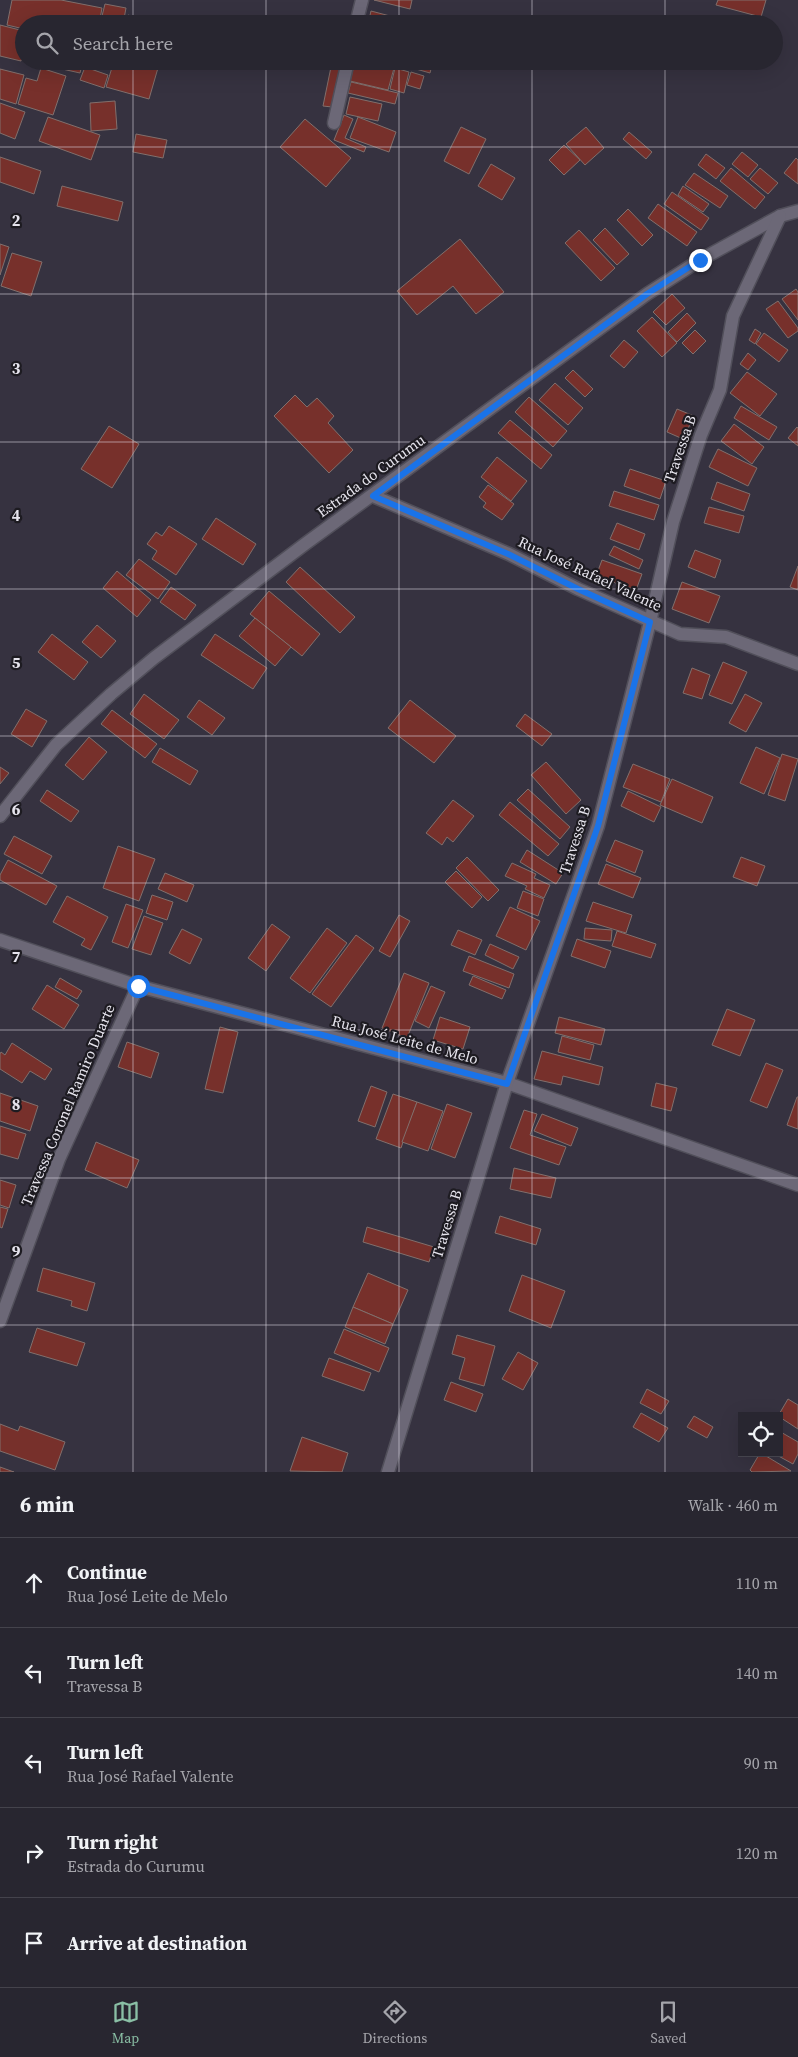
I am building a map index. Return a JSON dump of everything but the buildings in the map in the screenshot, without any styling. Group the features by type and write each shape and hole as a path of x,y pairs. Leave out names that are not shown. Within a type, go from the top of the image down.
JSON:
{"street":[{"path":"358,15 362,0"},
{"path":"334,123 346,70"},
{"name":"Estrada do Curumu","path":"0,816 56,745 111,694 194,628 305,544 647,294 700,260 780,216 798,211"},
{"name":"Travessa B","path":"388,1472 507,1084 598,826 650,622 673,522 700,435 720,390 733,316 780,216"},
{"name":"Rua José Rafael Valente","path":"373,496 508,554 578,589 680,634 726,637 798,664"},
{"name":"Rua José Leite de Melo","path":"0,940 138,986 507,1084 798,1185"},
{"name":"Travessa Coronel Ramiro Duarte","path":"0,1321 59,1159 138,986"}],"route":[{"path":"138,986 507,1084 598,826 650,622 508,554 373,496 647,294 700,260"}]}
